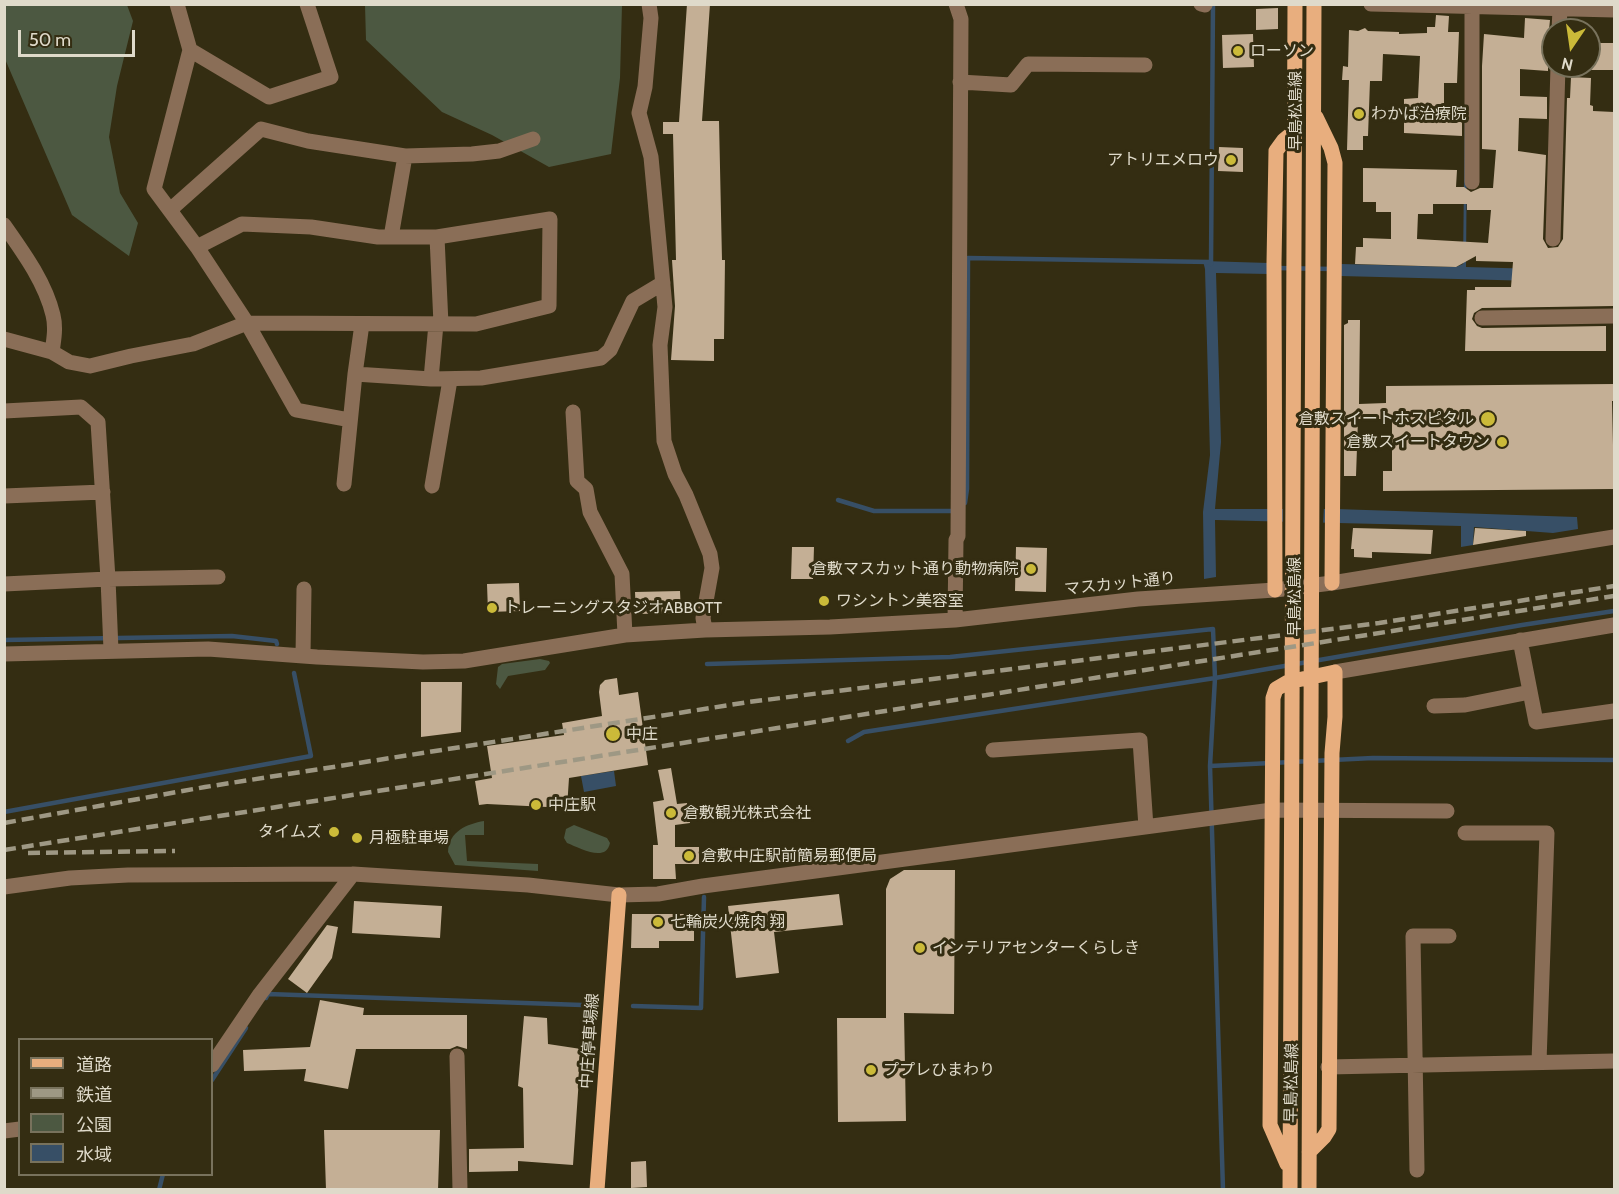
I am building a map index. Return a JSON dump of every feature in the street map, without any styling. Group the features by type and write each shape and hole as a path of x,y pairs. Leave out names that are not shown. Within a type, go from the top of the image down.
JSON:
{"main road":[{"name":"早島松島線","path":"1290,1190 1295,4"},
{"name":"早島松島線","path":"1310,1190 1314,4"},
{"path":"1314,115 1331,148 1335,163 1332,583"},
{"path":"1275,590 1276,151 1295,131"},
{"path":"1290,1171 1270,1125 1273,698 1276,689 1288,682 1335,672 1331,811 1329,1129 1309,1152"},
{"name":"中庄停車場線","path":"597,1190 619,895"}],"street":[{"path":"177,4 190,50 154,189 197,247 247,323 296,410 350,420"},
{"path":"190,50 269,97 332,77 307,4"},
{"path":"649,4 651,18 645,87 639,113 651,157 665,308 660,345 664,441 675,474 710,554 712,568 703,618 705,630"},
{"path":"955,620 956,540 958,536 961,19 956,4"},
{"path":"1371,4 1614,9"},
{"path":"1472,5 1472,182"},
{"path":"1560,9 1560,18"},
{"path":"960,82 1011,85 1028,64 1145,65"},
{"path":"1553,239 1558,78"},
{"path":"170,210 261,129 338,147 405,156 499,151 533,139"},
{"path":"391,237 405,156"},
{"path":"4,339 52,352 69,362 90,366 193,344 247,323 476,324 549,306 550,219 437,237 378,237 310,227 242,224 197,247"},
{"path":"4,225 27,258 44,290 53,315 55,333 52,352"},
{"path":"431,380 438,324 437,237"},
{"path":"355,374 431,380 481,378 602,358 610,350 633,301 663,283"},
{"path":"1482,318 1614,316"},
{"path":"344,484 362,324"},
{"path":"432,486 450,380"},
{"path":"4,411 81,407 98,422 111,642"},
{"path":"573,412 577,481 586,489 590,512 622,574 625,635"},
{"path":"4,496 103,492"},
{"name":"マスカット通り","path":"4,654 111,642 303,656 423,662 464,661 625,635 955,620 1138,599 1275,590 1332,583 1614,537"},
{"path":"4,584 218,577"},
{"path":"303,656 304,589"},
{"path":"1335,672 1614,625"},
{"path":"1520,640 1536,723 1614,711"},
{"path":"1434,706 1465,705 1530,692"},
{"path":"993,750 1140,740 1146,827"},
{"path":"4,886 70,878 128,875 353,874 528,885 619,895 658,894 703,886 1272,810 1447,811"},
{"path":"1465,833 1547,833 1539,1062"},
{"path":"213,1064 260,994 353,874"},
{"path":"1417,1170 1413,936 1449,936"},
{"path":"457,1056 459,1190"},
{"path":"1328,1067 1614,1061"}],"green space":[{"path":"4,5 127,5 133,21 117,86 109,137 120,193 138,223 129,256 72,215 5,59"},
{"path":"365,5 622,5 620,78 611,154 549,167 492,135 442,112 366,40"},
{"path":"540,659 550,663 545,670 508,676 500,689 496,684 498,667 502,664"},
{"path":"484,821 484,835 465,835 467,861 538,864 538,871 455,865 448,852 455,834 471,824"},
{"path":"574,825 607,838 610,843 608,849 598,853 567,843 564,838 566,829"}],"water":[{"path":"1466,14 1468,15 1466,267 1614,271 1614,283 1340,276 1341,264 1456,267 1463,264"},
{"path":"1203,261 1269,263 1269,274 1216,273 1221,442 1215,509 1336,509 1577,517 1578,529 1553,533 1474,527 1473,545 1461,547 1461,526 1215,520 1216,577 1204,579 1203,512 1210,455"},
{"path":"614,771 616,786 584,792 581,776"}],"pier":[{"path":"1283,506 1324,506 1323,525 1283,525"}],"building":[{"path":"687,4 710,4 702,121 719,121 722,260 725,260 724,339 714,339 714,361 671,360 675,306 672,260 676,260 673,134 663,134 663,122 679,122"},
{"path":"1278,8 1278,29 1256,30 1256,9"},
{"path":"1436,15 1449,16 1448,32 1459,32 1457,83 1444,83 1444,110 1456,110 1456,122 1462,122 1462,136 1404,133 1404,99 1418,98 1420,56 1383,54 1382,81 1370,81 1368,136 1363,136 1363,150 1347,150 1349,80 1342,80 1343,66 1348,67 1349,30 1358,31 1365,28 1368,31 1399,32 1399,34 1427,33 1427,27 1435,27"},
{"path":"1525,18 1541,19 1541,70 1520,69 1520,96 1547,97 1547,119 1519,118 1518,151 1546,155 1543,239 1548,248 1558,247 1563,239 1567,98 1570,98 1571,78 1591,78 1590,105 1593,106 1593,111 1614,112 1614,306 1482,308 1474,313 1472,319 1477,326 1482,328 1606,326 1606,351 1465,351 1467,290 1475,290 1475,287 1511,287 1513,262 1476,261 1476,256 1456,267 1355,264 1356,247 1363,247 1363,238 1391,239 1391,212 1376,212 1376,202 1363,202 1363,168 1457,170 1456,187 1464,187 1471,192 1480,188 1493,188 1496,150 1482,149 1484,34 1524,38","holes":["1433,204 1467,204 1467,210 1491,210 1488,243 1417,239 1418,214 1433,214"]},
{"name":"ローソン","path":"1253,34 1254,67 1223,68 1222,35"},
{"path":"1601,43 1614,43 1614,70 1601,70"},
{"name":"アトリエメロウ","path":"1219,147 1243,148 1243,172 1218,171"},
{"name":"倉敷スイートタウン","path":"1348,320 1360,320 1359,404 1386,403 1386,386 1614,384 1614,401 1612,401 1614,489 1383,491 1383,471 1392,471 1392,419 1358,419 1356,476 1344,476 1344,325 1348,323"},
{"path":"1353,528 1433,530 1431,554 1372,552 1372,558 1354,557 1354,549 1351,549"},
{"path":"1475,528 1526,531 1526,536 1473,545"},
{"path":"792,547 814,547 813,579 791,579"},
{"name":"倉敷マスカット通り動物病院","path":"1016,547 1047,548 1046,592 1015,591"},
{"path":"519,583 520,611 488,612 487,584"},
{"path":"680,591 681,613 636,614 635,592"},
{"path":"617,678 619,695 638,692 648,765 569,778 567,808 479,805 475,781 492,778 487,746 564,735 562,723 602,716 600,685 605,680"},
{"path":"421,682 462,682 461,732 421,737"},
{"path":"671,768 677,804 687,803 690,823 675,825 675,847 699,847 699,864 675,864 676,879 653,879 653,845 658,845 653,802 664,800 658,770"},
{"path":"904,870 955,870 954,1014 904,1013 906,1121 838,1122 837,1018 886,1018 886,889 890,879"},
{"path":"839,894 843,925 774,932 779,973 736,978 728,906"},
{"path":"354,901 442,906 440,938 352,933"},
{"path":"632,914 694,914 694,941 659,941 659,948 631,948"},
{"path":"327,925 338,927 332,958 307,993 288,979"},
{"path":"320,1000 364,1008 363,1015 467,1015 467,1049 457,1046 450,1049 356,1049 348,1089 304,1081 306,1069 244,1071 243,1050 310,1047"},
{"path":"524,1016 547,1018 548,1044 581,1049 573,1165 518,1161 518,1171 469,1172 469,1149 524,1148 523,1088 518,1086"},
{"path":"324,1130 440,1130 438,1190 326,1190"},
{"path":"646,1161 647,1187 631,1188 631,1162"}],"waterway":[{"path":"1211,264 1213,4"},
{"path":"965,503 967,489 968,258 1210,262"},
{"path":"1275,268 1333,269"},
{"path":"838,500 874,511 954,511"},
{"path":"1223,1190 1210,766 1215,678 1614,611"},
{"path":"707,664 950,657 1213,629 1215,678 864,732 848,741"},
{"path":"4,640 232,636 276,641 277,644"},
{"path":"4,812 311,756 294,673"},
{"path":"1210,766 1373,758 1614,760"},
{"path":"633,1006 701,1008 704,897"},
{"path":"266,998 268,994 582,1005"},
{"path":"213,1078 246,1028"},
{"path":"159,1190 162,1176"}],"railway":[{"path":"4,823 205,787 749,702 1379,623 1614,586"},
{"path":"4,850 1614,596"},
{"path":"28,853 175,851"}],"place":[{"name":"ローソン","path":"1238,51"},
{"name":"わかば治療院","path":"1359,114"},
{"name":"アトリエメロウ","path":"1231,160"},
{"name":"倉敷スイートホスピタル","path":"1488,419"},
{"name":"倉敷スイートタウン","path":"1502,442"},
{"name":"倉敷マスカット通り動物病院","path":"1031,569"},
{"name":"ワシントン美容室","path":"824,601"},
{"name":"トレーニングスタジオABBOTT","path":"492,608"},
{"name":"中庄","path":"613,734"},
{"name":"中庄駅","path":"536,805"},
{"name":"倉敷観光株式会社","path":"671,813"},
{"name":"タイムズ","path":"334,832"},
{"name":"月極駐車場","path":"357,838"},
{"name":"倉敷中庄駅前簡易郵便局","path":"689,856"},
{"name":"七輪炭火焼肉 翔","path":"658,922"},
{"name":"インテリアセンターくらしき","path":"920,948"},
{"name":"ププレひまわり","path":"871,1070"}]}
